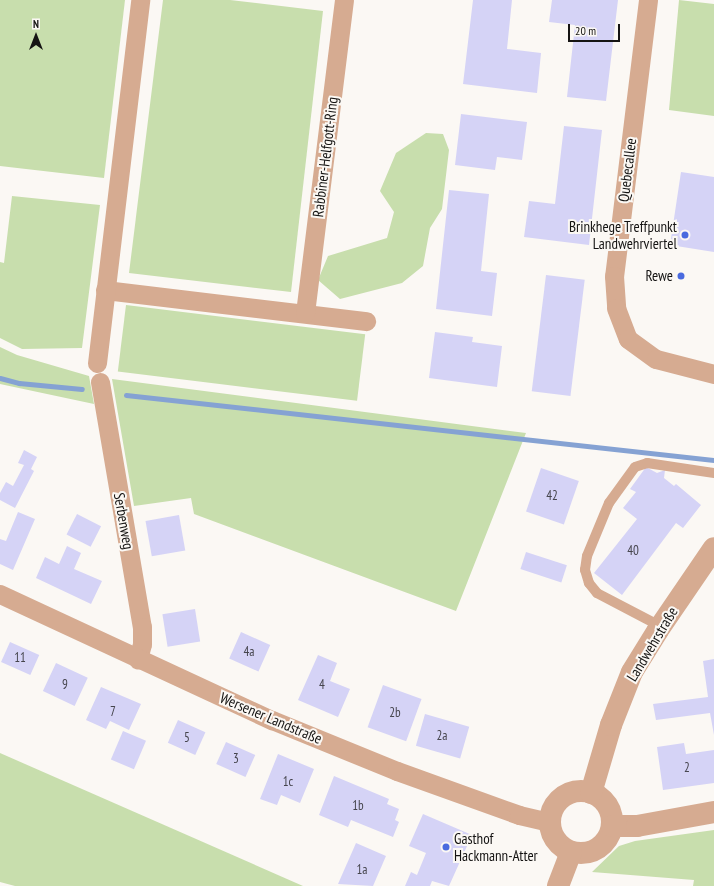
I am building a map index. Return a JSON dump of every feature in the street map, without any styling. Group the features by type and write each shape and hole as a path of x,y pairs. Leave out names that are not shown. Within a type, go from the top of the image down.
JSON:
{"street":[{"path":"97,363 140,0"},
{"name":"Rabbiner-Helfgott-Ring","path":"305,313 344,0"},
{"name":"Quebecallee","path":"648,0 614,276 616,308 628,339 656,359 714,374"},
{"path":"105,290 366,321"},
{"name":"Serbenweg","path":"100,382 142,627 142,644 138,659"},
{"name":"Landwehrstraße","path":"591,793 611,725 632,672 660,626 714,548"},
{"name":"Wersener Landstraße","path":"0,594 272,720 397,771 519,815 550,822"},
{"path":"581,792 591,793 605,803 610,814 612,826 604,842 598,848 589,852 571,852 558,843 554,837 550,822 552,812 563,797 581,792"},
{"path":"612,826 637,826 714,812"},
{"path":"558,886 571,852"}],"lane":[{"path":"660,626 597,593 589,583 585,570 587,556 609,503 635,467 647,462 714,473"}],"green space":[{"path":"0,0 125,0 104,178 0,166"},
{"path":"163,0 230,0 323,11 291,292 129,273"},
{"path":"679,0 714,4 714,116 669,110"},
{"path":"426,133 443,134 449,150 442,209 430,228 423,266 402,283 340,299 318,280 328,256 387,238 394,212 380,191 396,153"},
{"path":"12,196 100,205 82,348 22,349 0,338 0,262 4,263"},
{"path":"126,305 365,334 357,401 118,372"},
{"path":"0,347 17,355 89,376 94,404 0,384"},
{"path":"112,379 526,433 456,611 194,514 191,498 134,506"},
{"path":"0,753 303,886 15,886 0,882"},
{"path":"714,830 714,886 693,886 694,880 592,872 619,846 635,841"}],"building":[{"path":"473,0 512,0 507,49 541,53 537,93 463,84"},
{"path":"552,0 618,0 606,101 567,97 575,25 549,22"},
{"path":"461,114 527,122 522,160 497,157 495,170 455,165"},
{"path":"564,126 602,130 589,245 524,237 529,201 555,204"},
{"path":"681,172 714,177 714,252 670,245"},
{"path":"449,190 489,194 481,271 497,273 492,316 436,309"},
{"path":"546,275 585,280 570,396 532,391"},
{"path":"435,332 473,337 472,342 502,346 497,387 429,378"},
{"path":"24,450 37,457 31,469 34,471 15,508 0,500 0,493 6,482 13,486 24,465 18,463"},
{"path":"646,467 657,473 665,470 664,478 674,486 676,484 701,505 683,528 676,523 622,595 594,573 637,519 623,508 636,492 630,489"},
{"path":"541,468 579,481 564,525 526,511"},
{"path":"18,512 35,519 13,570 0,564 0,539 6,541"},
{"path":"77,514 101,526 91,547 67,534"},
{"path":"179,515 185,550 152,556 146,521"},
{"path":"67,546 81,553 74,569 102,581 91,604 36,578 45,557 59,564"},
{"path":"526,552 567,565 561,582 520,569"},
{"path":"195,609 200,642 168,647 162,614"},
{"path":"241,632 270,645 258,672 229,658"},
{"path":"10,642 39,655 30,675 1,662"},
{"path":"318,655 337,663 330,681 350,689 338,717 298,700"},
{"path":"714,659 714,735 710,713 656,720 653,704 708,697 703,661"},
{"path":"56,663 88,678 75,706 43,691"},
{"path":"383,685 422,699 406,741 368,727"},
{"path":"101,687 141,704 129,730 110,721 106,729 86,720"},
{"path":"425,714 469,727 460,758 416,746"},
{"path":"178,720 205,732 195,755 168,743"},
{"path":"123,731 146,741 134,769 111,760"},
{"path":"226,742 255,755 245,777 216,764"},
{"path":"684,743 686,754 714,750 714,783 663,790 657,747"},
{"path":"278,754 314,769 300,803 281,795 277,805 260,799"},
{"path":"334,776 389,799 387,804 399,809 395,820 399,822 393,837 351,820 348,827 319,815"},
{"path":"423,814 472,835 449,886 432,881 430,886 405,886 411,872 417,875 426,853 409,846"},
{"path":"356,843 386,856 373,886 338,884"}],"waterway":[{"path":"0,378 19,383 82,389"},
{"path":"126,395 714,460"}],"place":[{"name":"Brinkhege Treffpunkt Landwehrviertel","path":"685,235"},
{"name":"Rewe","path":"681,276"},
{"name":"Gasthof Hackmann-Atter","path":"446,847"}]}
